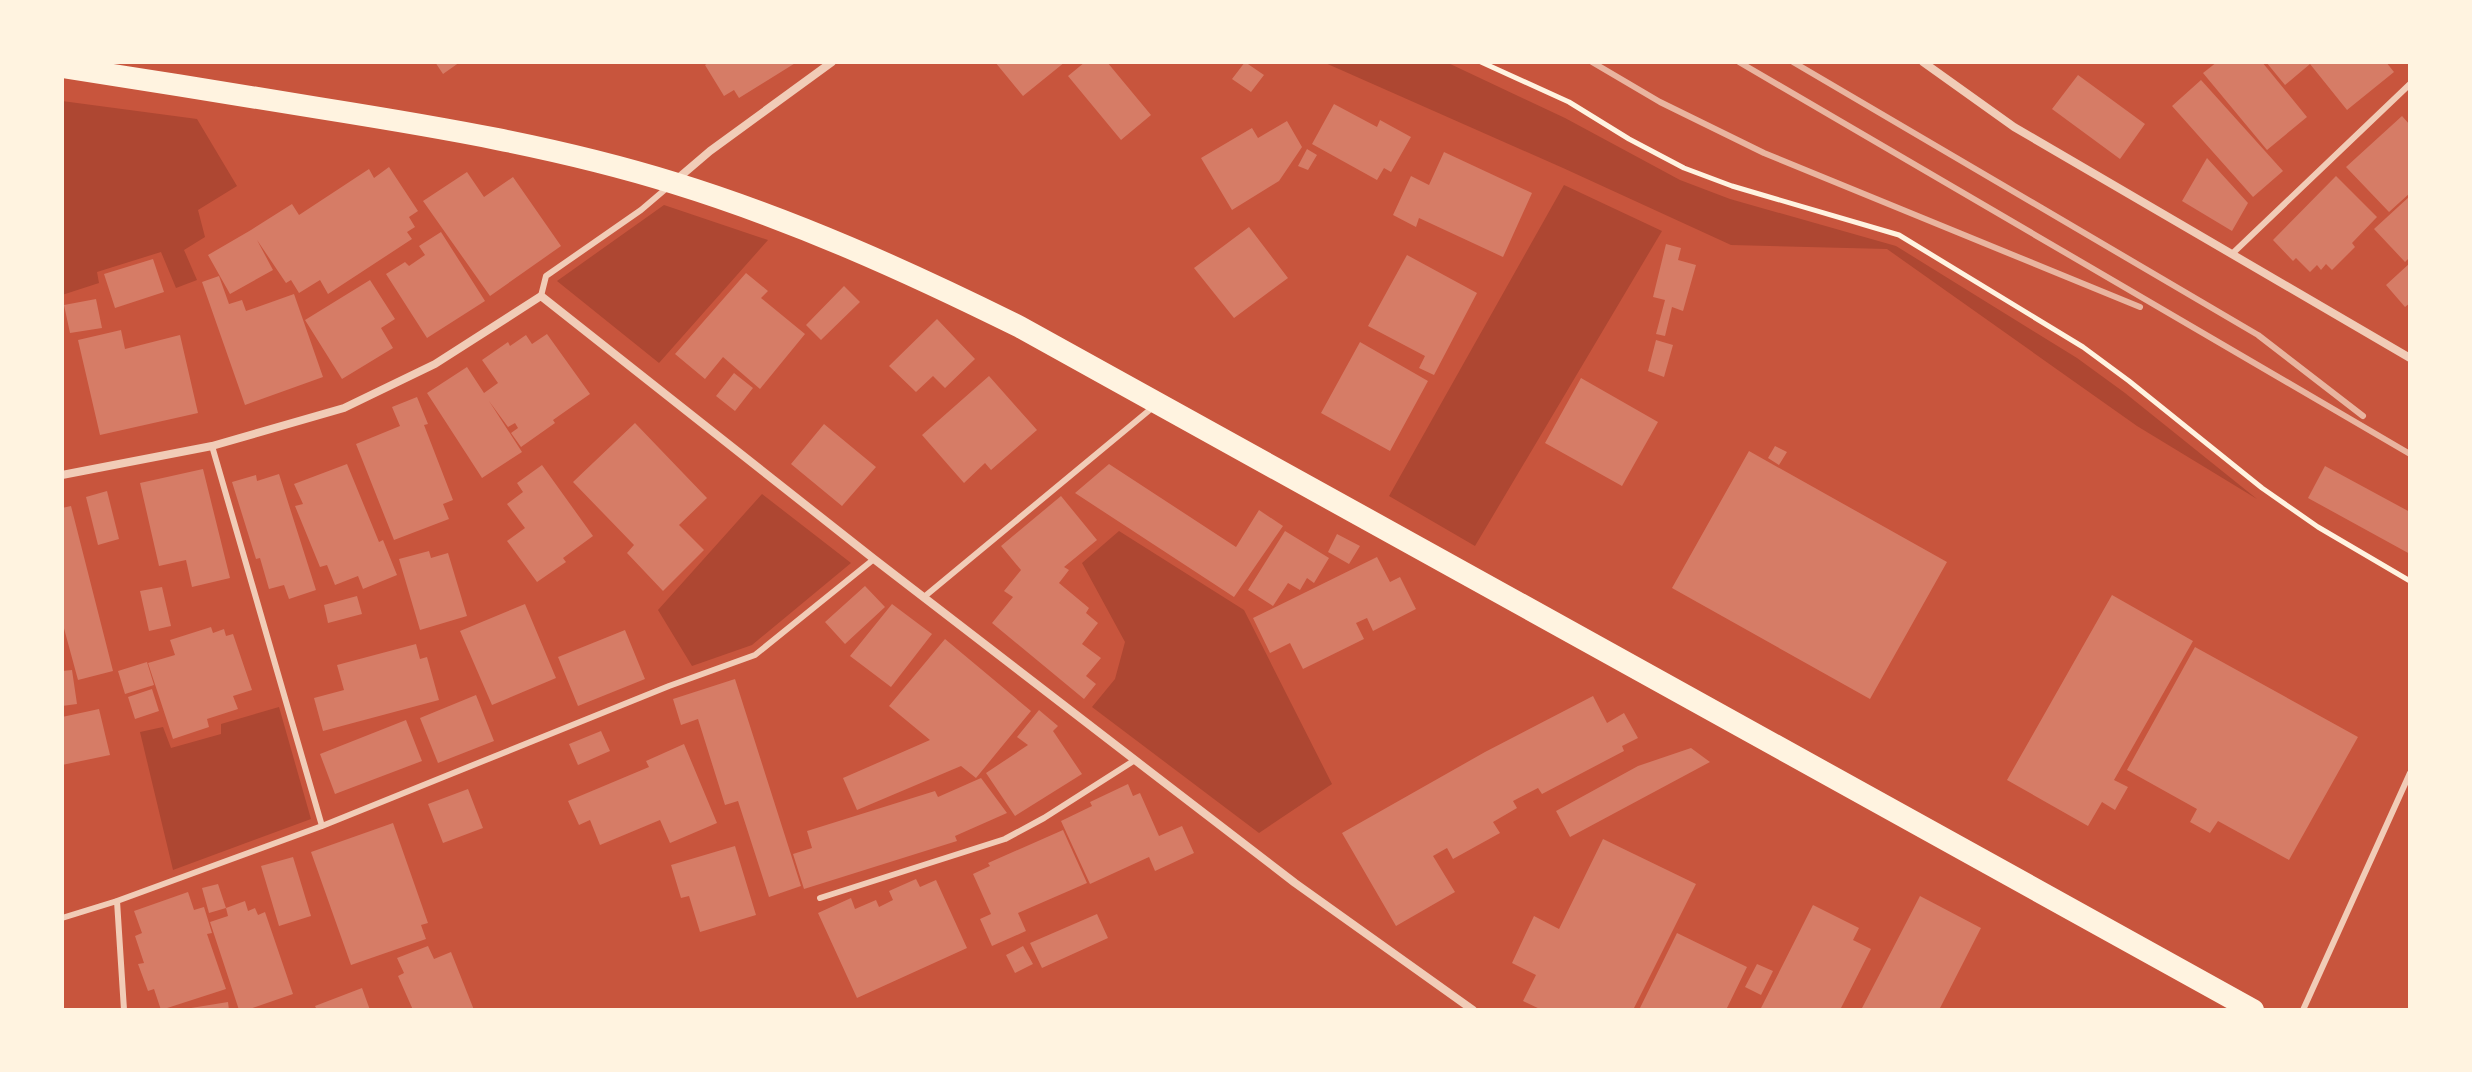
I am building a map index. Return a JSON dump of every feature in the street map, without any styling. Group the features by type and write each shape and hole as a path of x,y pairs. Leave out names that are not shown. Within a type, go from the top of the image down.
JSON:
{"highway":[{"path":"62,67 435,126 547,150 673,182 810,230 914,274 1020,327 2253,1010"}],"street":[{"path":"673,182 710,151 832,62"},
{"path":"1923,62 2014,127 2410,358"},
{"path":"62,475 212,446 344,408 435,364 541,296 874,559 1295,883 1473,1010"}],"lane":[{"path":"2232,254 2410,84"},
{"path":"541,296 546,276 641,210 673,182"},
{"path":"924,597 1158,403"},
{"path":"212,446 322,826"},
{"path":"62,918 322,826 669,686 755,655 874,559"},
{"path":"820,898 1005,839 1135,760"},
{"path":"2303,1010 2410,773"},
{"path":"117,901 124,1010"}],"path":[{"path":"1481,62 1569,102 1684,168 1732,186 1899,235 2083,347 2262,488 2329,534 2410,581"}],"shaded area":[{"path":"1323,62 1446,62 1565,118 1680,180 1730,199 1896,246 2077,358 2257,499 2137,426 1887,249 1731,245"},
{"path":"62,101 197,119 237,186 198,210 205,237 184,250 197,280 176,288 161,252 97,272 99,283 62,295"},
{"path":"1564,185 1662,231 1475,546 1389,496"},
{"path":"664,205 768,240 659,363 557,281"},
{"path":"762,494 851,563 752,645 692,666 658,610"},
{"path":"1119,531 1244,610 1332,784 1259,833 1092,707 1115,679 1125,642 1082,563"},
{"path":"279,707 311,819 173,870 140,732 163,727 171,748 221,734 221,724"}],"building":[{"path":"435,62 460,62 443,74"},
{"path":"709,62 797,62 739,98 734,90 724,96 705,65"},
{"path":"995,62 1065,62 1023,96"},
{"path":"1085,62 1107,62 1151,115 1121,140 1068,76"},
{"path":"1245,62 1264,75 1251,92 1232,79"},
{"path":"2217,62 2262,62 2307,117 2267,150 2203,73"},
{"path":"2266,62 2386,62 2394,72 2347,110 2310,64 2285,85"},
{"path":"2078,75 2145,124 2120,159 2052,109"},
{"path":"2201,80 2283,171 2253,197 2172,106"},
{"path":"1334,104 1377,127 1380,120 1411,137 1391,172 1384,168 1377,180 1312,144"},
{"path":"2402,116 2410,125 2410,193 2389,212 2346,167"},
{"path":"1287,121 1302,147 1279,181 1232,210 1201,158 1252,128 1258,138"},
{"path":"1307,149 1317,155 1308,170 1298,166"},
{"path":"1444,152 1532,193 1503,257 1419,218 1416,227 1393,215 1411,176 1429,185"},
{"path":"2207,158 2248,203 2232,231 2182,201"},
{"path":"389,167 418,211 409,217 415,227 407,232 412,239 328,294 320,280 299,293 291,280 286,283 257,240 273,270 230,294 208,255 292,204 299,215 369,169 374,178"},
{"path":"467,172 484,197 513,177 561,246 490,296 423,201"},
{"path":"2336,176 2377,217 2352,243 2355,247 2332,270 2326,264 2321,270 2317,265 2310,272 2296,258 2293,261 2273,240"},
{"path":"2410,196 2410,257 2405,262 2374,229"},
{"path":"1249,227 1288,278 1234,318 1194,268"},
{"path":"441,232 485,301 427,338 386,274 405,262 409,266 425,255 419,246"},
{"path":"1666,244 1681,248 1678,260 1696,265 1683,311 1672,307 1665,336 1656,334 1665,300 1653,297"},
{"path":"1407,255 1477,293 1434,375 1419,368 1425,356 1368,326"},
{"path":"153,259 164,292 115,308 104,274"},
{"path":"2410,263 2410,303 2405,307 2386,285"},
{"path":"746,273 768,291 761,298 805,334 760,389 723,357 705,379 675,354"},
{"path":"219,276 229,304 242,300 246,311 294,294 323,377 245,405 202,282"},
{"path":"370,280 395,319 381,328 393,348 342,379 305,320"},
{"path":"844,286 860,302 821,340 806,325"},
{"path":"96,299 102,328 70,333 64,305"},
{"path":"937,319 975,359 945,388 933,376 916,392 889,366"},
{"path":"121,330 125,349 180,335 198,413 100,435 78,340"},
{"path":"547,334 590,394 521,447 511,433 518,428 515,423 508,427 489,401 522,452 482,478 427,393 467,367 484,393 498,383 482,360 508,342 510,346 526,335 532,344"},
{"path":"1656,340 1673,345 1664,377 1648,371"},
{"path":"1360,342 1428,381 1390,451 1321,413"},
{"path":"734,373 753,388 735,411 716,396"},
{"path":"989,376 1037,430 991,470 985,463 964,483 922,435"},
{"path":"1581,378 1658,422 1622,486 1545,443"},
{"path":"417,397 428,424 424,425 453,500 443,504 449,519 394,540 356,444 400,426 392,407"},
{"path":"635,423 707,498 679,525 704,550 663,591 627,553 634,545 573,482"},
{"path":"824,424 876,467 842,506 791,464"},
{"path":"1775,446 1787,452 1779,465 1768,458"},
{"path":"1749,451 1947,562 1870,699 1672,588"},
{"path":"347,464 379,542 383,540 397,575 363,589 358,576 335,585 327,565 320,567 295,506 303,504 294,484"},
{"path":"1109,464 1236,547 1259,510 1283,526 1234,597 1075,493"},
{"path":"542,465 593,536 563,558 566,562 537,582 507,541 525,528 507,504 523,492 517,483"},
{"path":"2325,466 2410,512 2410,554 2308,498"},
{"path":"203,469 230,578 192,587 186,560 159,566 140,483"},
{"path":"279,474 316,590 289,599 284,585 269,589 260,558 256,559 232,482 256,475 257,481"},
{"path":"107,491 119,539 98,545 86,497"},
{"path":"1061,496 1097,540 1064,567 1069,570 1059,583 1089,608 1086,613 1098,623 1082,644 1101,658 1086,676 1096,684 1084,699 992,623 1013,597 1004,591 1021,570 1001,546"},
{"path":"71,506 113,671 78,680 62,621 62,508"},
{"path":"1285,531 1329,558 1314,583 1307,578 1300,590 1288,583 1273,606 1248,590"},
{"path":"1337,534 1360,546 1349,564 1328,552"},
{"path":"429,551 431,558 448,553 467,616 420,630 399,559"},
{"path":"1377,557 1390,582 1400,577 1416,609 1373,631 1367,618 1356,623 1364,639 1303,669 1290,643 1270,653 1253,618"},
{"path":"865,586 885,607 845,644 825,622"},
{"path":"162,587 171,626 149,631 140,591"},
{"path":"2112,595 2193,641 2114,780 2128,787 2115,810 2102,802 2088,826 2007,780"},
{"path":"357,596 362,614 328,623 324,605"},
{"path":"525,604 556,678 492,705 460,631"},
{"path":"892,604 932,634 891,687 850,656"},
{"path":"211,627 213,633 224,629 226,636 233,634 252,690 233,696 238,709 207,719 209,727 173,739 148,663 175,655 170,640"},
{"path":"625,630 645,679 578,706 558,657"},
{"path":"945,639 1031,711 976,778 961,766 857,810 843,778 930,740 889,706"},
{"path":"416,644 420,659 427,657 439,700 323,731 314,698 344,690 337,665"},
{"path":"2195,647 2358,737 2289,860 2218,821 2210,833 2190,822 2197,809 2127,770"},
{"path":"147,662 154,685 125,694 118,671"},
{"path":"72,670 77,704 62,706 62,671"},
{"path":"735,679 801,886 769,897 738,801 725,805 698,719 681,725 673,699"},
{"path":"152,689 159,711 135,719 128,697"},
{"path":"476,695 494,741 438,763 420,718"},
{"path":"1593,696 1607,723 1624,713 1638,738 1622,746 1624,751 1542,794 1538,788 1513,801 1517,808 1493,822 1500,833 1453,859 1447,848 1433,856 1455,892 1396,926 1342,833 1485,752"},
{"path":"99,709 110,755 62,765 62,717"},
{"path":"1039,710 1058,726 1053,731 1082,774 1015,816 986,773 1028,745 1017,737"},
{"path":"406,720 422,761 335,794 320,754"},
{"path":"601,731 610,751 578,765 569,744"},
{"path":"684,744 717,823 670,843 660,820 600,845 590,820 579,825 568,801 649,767 646,761"},
{"path":"1691,748 1710,762 1570,837 1556,811 1638,766"},
{"path":"981,778 1007,813 955,836 957,841 804,889 793,854 812,848 807,831 935,791 938,797"},
{"path":"1128,784 1133,796 1140,793 1159,836 1182,826 1194,853 1155,871 1149,857 1090,884 1061,821 1092,806 1090,802"},
{"path":"468,789 483,828 443,843 428,804"},
{"path":"393,823 428,923 421,925 426,939 351,965 311,852"},
{"path":"1063,830 1087,883 1018,913 1026,931 992,946 980,919 991,914 973,874 990,866 988,863"},
{"path":"1603,839 1696,884 1633,1010 1542,1010 1523,1001 1536,975 1512,963 1534,916 1559,929"},
{"path":"735,846 756,915 700,932 689,896 681,898 671,865"},
{"path":"293,857 311,916 279,926 261,866"},
{"path":"916,879 920,887 936,880 967,948 857,998 818,913 851,898 855,909 876,900 879,907 893,900 889,891"},
{"path":"218,884 226,908 209,913 202,888"},
{"path":"188,892 194,910 204,907 212,933 207,934 226,989 161,1010 154,989 148,991 138,964 144,963 135,936 142,933 134,911"},
{"path":"1920,896 1981,928 1939,1010 1861,1010"},
{"path":"245,901 248,911 255,908 258,915 265,912 293,994 239,1010 210,922 228,916 226,908"},
{"path":"1813,905 1859,928 1853,940 1871,949 1840,1010 1760,1010"},
{"path":"1097,914 1108,938 1042,968 1030,943"},
{"path":"1677,933 1747,967 1726,1010 1639,1010"},
{"path":"428,946 434,959 451,952 474,1010 413,1010 398,976 404,973 397,958"},
{"path":"1023,946 1033,964 1015,973 1006,955"},
{"path":"1757,964 1773,971 1761,995 1745,987"},
{"path":"362,988 370,1010 317,1010 315,1006"},
{"path":"228,1002 229,1010 191,1010 191,1008"}],"railway":[{"path":"1592,62 1660,102 1764,153 2140,307"},
{"path":"1739,62 2410,454"},
{"path":"1793,62 2258,335 2363,416"}]}
